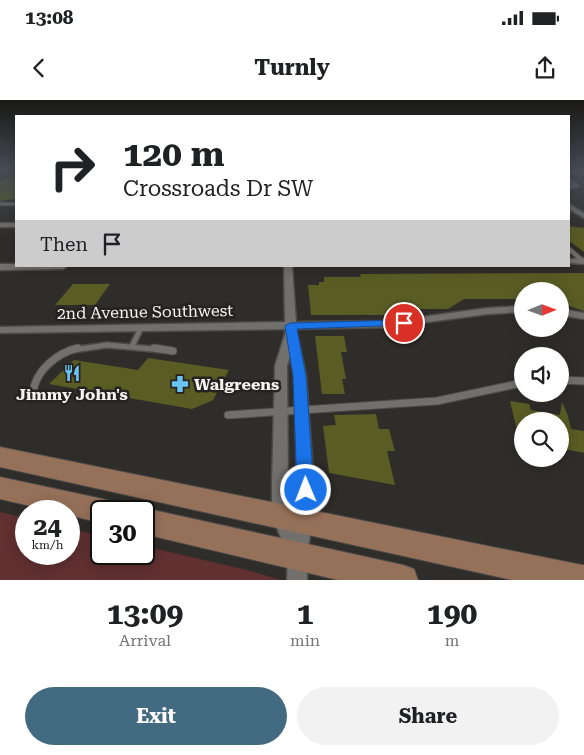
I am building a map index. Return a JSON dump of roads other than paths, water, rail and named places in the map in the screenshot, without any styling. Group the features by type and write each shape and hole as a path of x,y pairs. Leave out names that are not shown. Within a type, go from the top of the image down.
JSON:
{"main road":[{"path":"0,457 582,580"},
{"path":"0,488 90,508"},
{"path":"155,523 297,568 403,580"}],"street":[{"path":"570,202 584,209"},
{"path":"570,207 584,216"},
{"path":"0,225 15,225"},
{"path":"570,261 584,261"},
{"path":"0,267 15,267"},
{"path":"288,267 291,330 298,368 306,483 292,518"},
{"name":"2nd Avenue Southwest","path":"0,330 141,328 291,330 418,322 473,311 514,309"},
{"path":"569,313 584,316"},
{"path":"573,314 584,325"},
{"path":"291,330 281,366 282,410 297,568"}],"lane":[{"path":"0,204 15,204"},
{"path":"570,250 584,261"},
{"path":"132,346 141,328"},
{"path":"38,396 33,392 39,375 62,353 81,347 132,346 173,351"},
{"path":"569,380 584,381"},
{"path":"228,415 454,399 514,385"}],"place":[{"name":"Jimmy John's","path":"72,373"},
{"name":"Walgreens","path":"180,384"}]}
